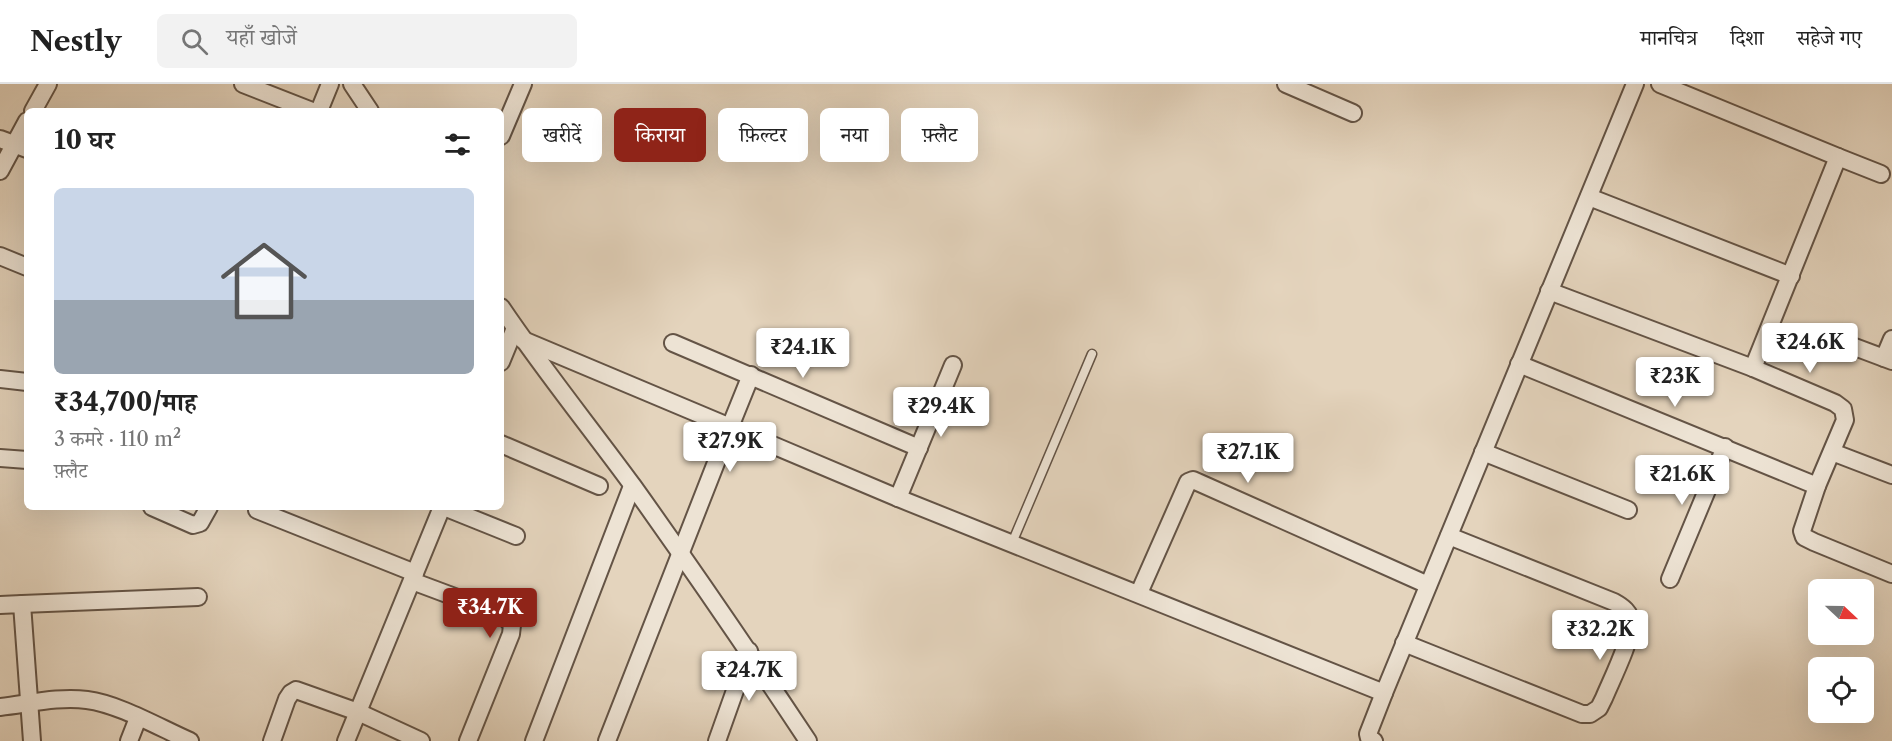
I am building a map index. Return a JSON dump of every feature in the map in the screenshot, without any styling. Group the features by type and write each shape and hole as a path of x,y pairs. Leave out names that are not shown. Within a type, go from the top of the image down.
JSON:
{"street":[{"path":"35,108 48,84"},
{"path":"243,84 304,108"},
{"path":"320,108 330,84"},
{"path":"352,84 363,107"},
{"path":"504,129 522,84"},
{"path":"1286,84 1353,113"},
{"path":"1374,741 1369,738 1368,734 1384,693 1635,84"},
{"path":"1660,84 1881,174"},
{"path":"0,171 24,126"},
{"path":"1753,368 1838,158"},
{"path":"1588,196 1791,276"},
{"path":"0,256 24,266"},
{"path":"1549,291 1753,368 1835,403 1843,410 1845,420 1817,486 1802,531 1804,537 1892,574"},
{"path":"504,312 680,553 749,651 808,741"},
{"path":"504,357 519,334"},
{"path":"519,334 898,498 1384,693"},
{"path":"1836,340 1888,360 1892,339"},
{"path":"673,343 919,448"},
{"path":"1519,364 1817,486"},
{"path":"898,498 952,365"},
{"path":"607,741 751,375"},
{"path":"0,379 24,382"},
{"path":"504,445 599,486"},
{"path":"1670,579 1725,447"},
{"path":"1483,452 1628,510"},
{"path":"1832,452 1892,475"},
{"path":"0,458 24,460"},
{"path":"1139,593 1188,482 1193,480 1428,585"},
{"path":"534,741 632,486"},
{"path":"159,510 193,525 200,524 207,510"},
{"path":"257,510 503,615 512,625 511,634 468,741"},
{"path":"346,741 442,510"},
{"path":"451,510 516,536"},
{"path":"1404,643 1582,714 1590,714 1599,708 1604,698 1630,634 1631,622 1628,611 1614,602 1449,536"},
{"path":"0,605 198,597"},
{"path":"22,604 33,741"},
{"path":"717,741 749,651"},
{"path":"272,741 287,699 296,690 358,712 421,741"},
{"path":"0,707 86,700 113,707 190,741"},
{"path":"129,741 138,718"}],"lane":[{"path":"1012,543 1092,354"}]}
